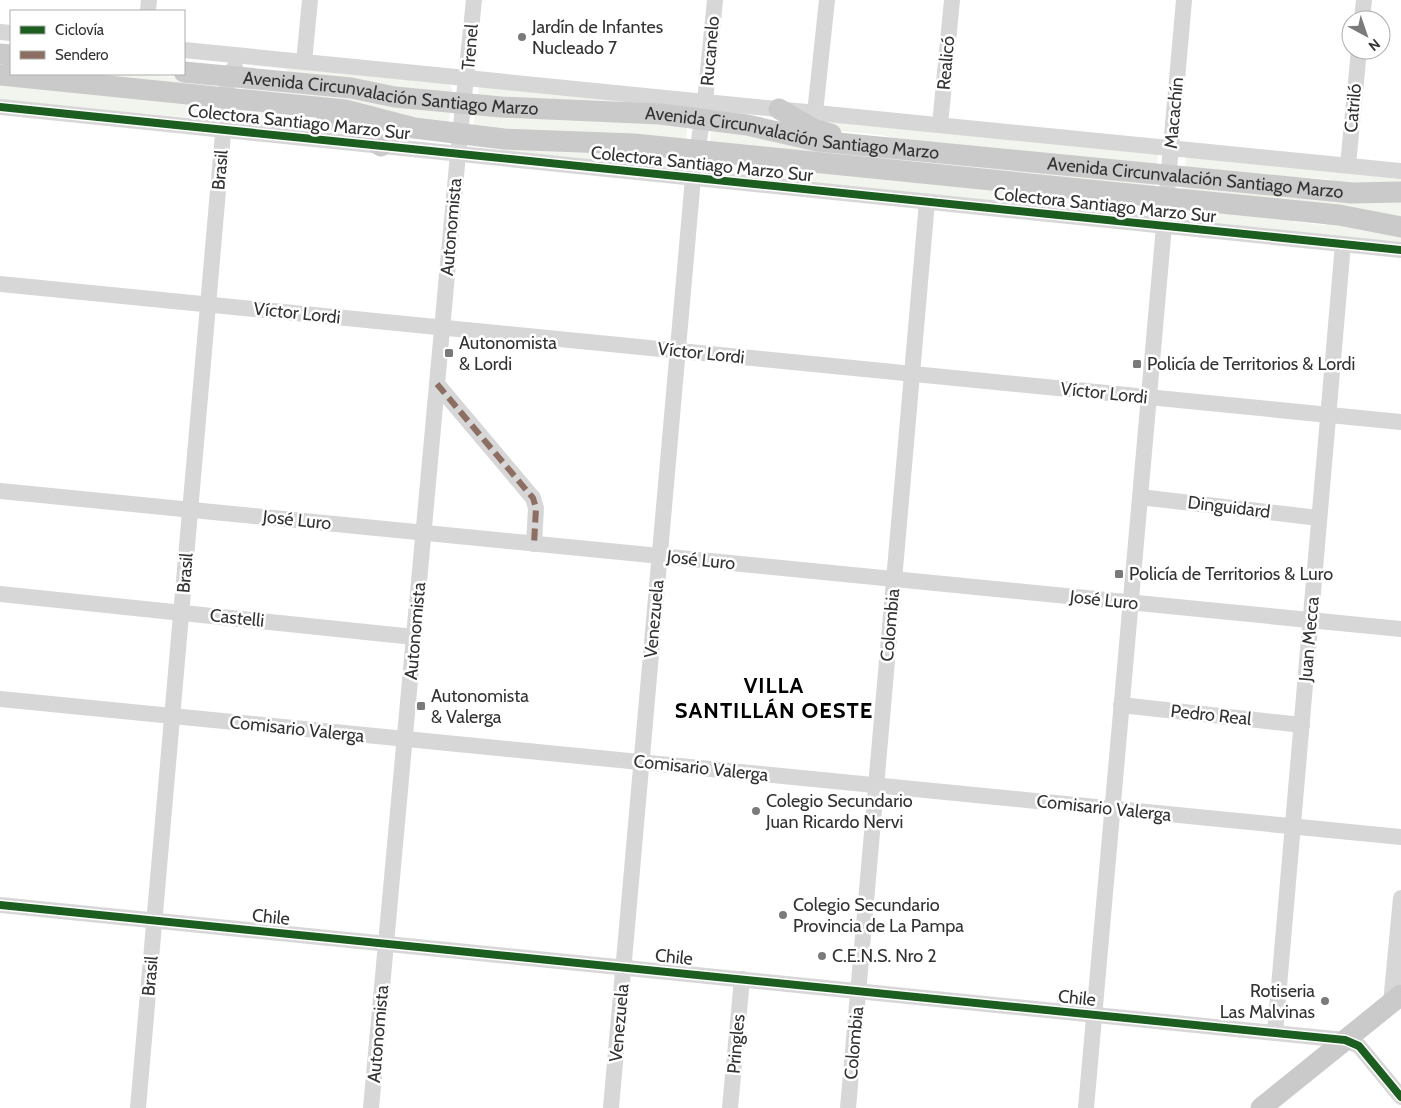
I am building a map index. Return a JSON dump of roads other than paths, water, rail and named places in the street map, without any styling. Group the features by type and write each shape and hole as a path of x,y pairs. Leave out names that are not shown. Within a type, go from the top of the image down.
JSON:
{"main road":[{"name":"Avenida Circunvalación Santiago Marzo","path":"185,72 351,88 395,97 532,109 643,113 704,111 753,126 810,140 1352,193 1401,192"},
{"name":"Avenida Circunvalación Santiago Marzo","path":"0,75 351,111 459,144 522,140 620,143 1339,214 1401,227"},
{"path":"247,100 276,111 344,120 381,146"},
{"path":"779,109 821,133 884,141 910,150"},
{"path":"1282,1108 1398,1003"},
{"path":"1261,1108 1352,1043"}],"street":[{"path":"304,62 310,0"},
{"name":"Trenel","path":"459,144 474,0"},
{"name":"Rucanelo","path":"704,111 715,0"},
{"path":"815,113 826,0"},
{"name":"Realicó","path":"940,125 952,0"},
{"name":"Macachín","path":"1086,1108 1184,0"},
{"path":"185,50 467,78 704,111 779,109 1401,171"},
{"path":"228,76 238,64 259,58"},
{"name":"Catriló","path":"1348,166 1358,60"},
{"name":"Brasil","path":"138,1108 228,76"},
{"name":"Colectora Santiago Marzo Sur","path":"0,107 381,146 459,144 692,178 1401,250"},
{"name":"Venezuela","path":"611,1108 692,178 704,111"},
{"name":"Autonomista","path":"371,1108 459,144"},
{"name":"Colombia","path":"848,1108 927,202"},
{"name":"Juan Mecca","path":"1276,1033 1343,244"},
{"name":"Víctor Lordi","path":"0,284 1401,422"},
{"path":"437,384 533,498 536,508 534,544"},
{"name":"José Luro","path":"0,491 1401,629"},
{"name":"Dinguidard","path":"1140,497 1319,518"},
{"name":"Castelli","path":"0,594 414,637"},
{"name":"Comisario Valerga","path":"0,699 1401,837"},
{"name":"Pedro Real","path":"1121,705 1302,725"},
{"path":"1398,1003 1401,898"},
{"name":"Chile","path":"0,905 1094,1014 1352,1043"},
{"name":"Pringles","path":"730,1108 742,979"},
{"path":"1352,1043 1401,1097"}],"place":[{"name":"Jardín de Infantes Nucleado 7","path":"522,37"},
{"name":"Autonomista & Lordi","path":"449,353"},
{"name":"Policía de Territorios & Lordi","path":"1137,364"},
{"name":"Policía de Territorios & Luro","path":"1119,574"},
{"name":"Autonomista & Valerga","path":"421,706"},
{"name":"Colegio Secundario Juan Ricardo Nervi","path":"756,811"},
{"name":"Colegio Secundario Provincia de La Pampa","path":"783,915"},
{"name":"C.E.N.S. Nro 2","path":"822,956"},
{"name":"Rotiseria Las Malvinas","path":"1325,1001"}],"district":[{"name":"VILLA SANTILLÁN OESTE","path":"774,698"}]}
